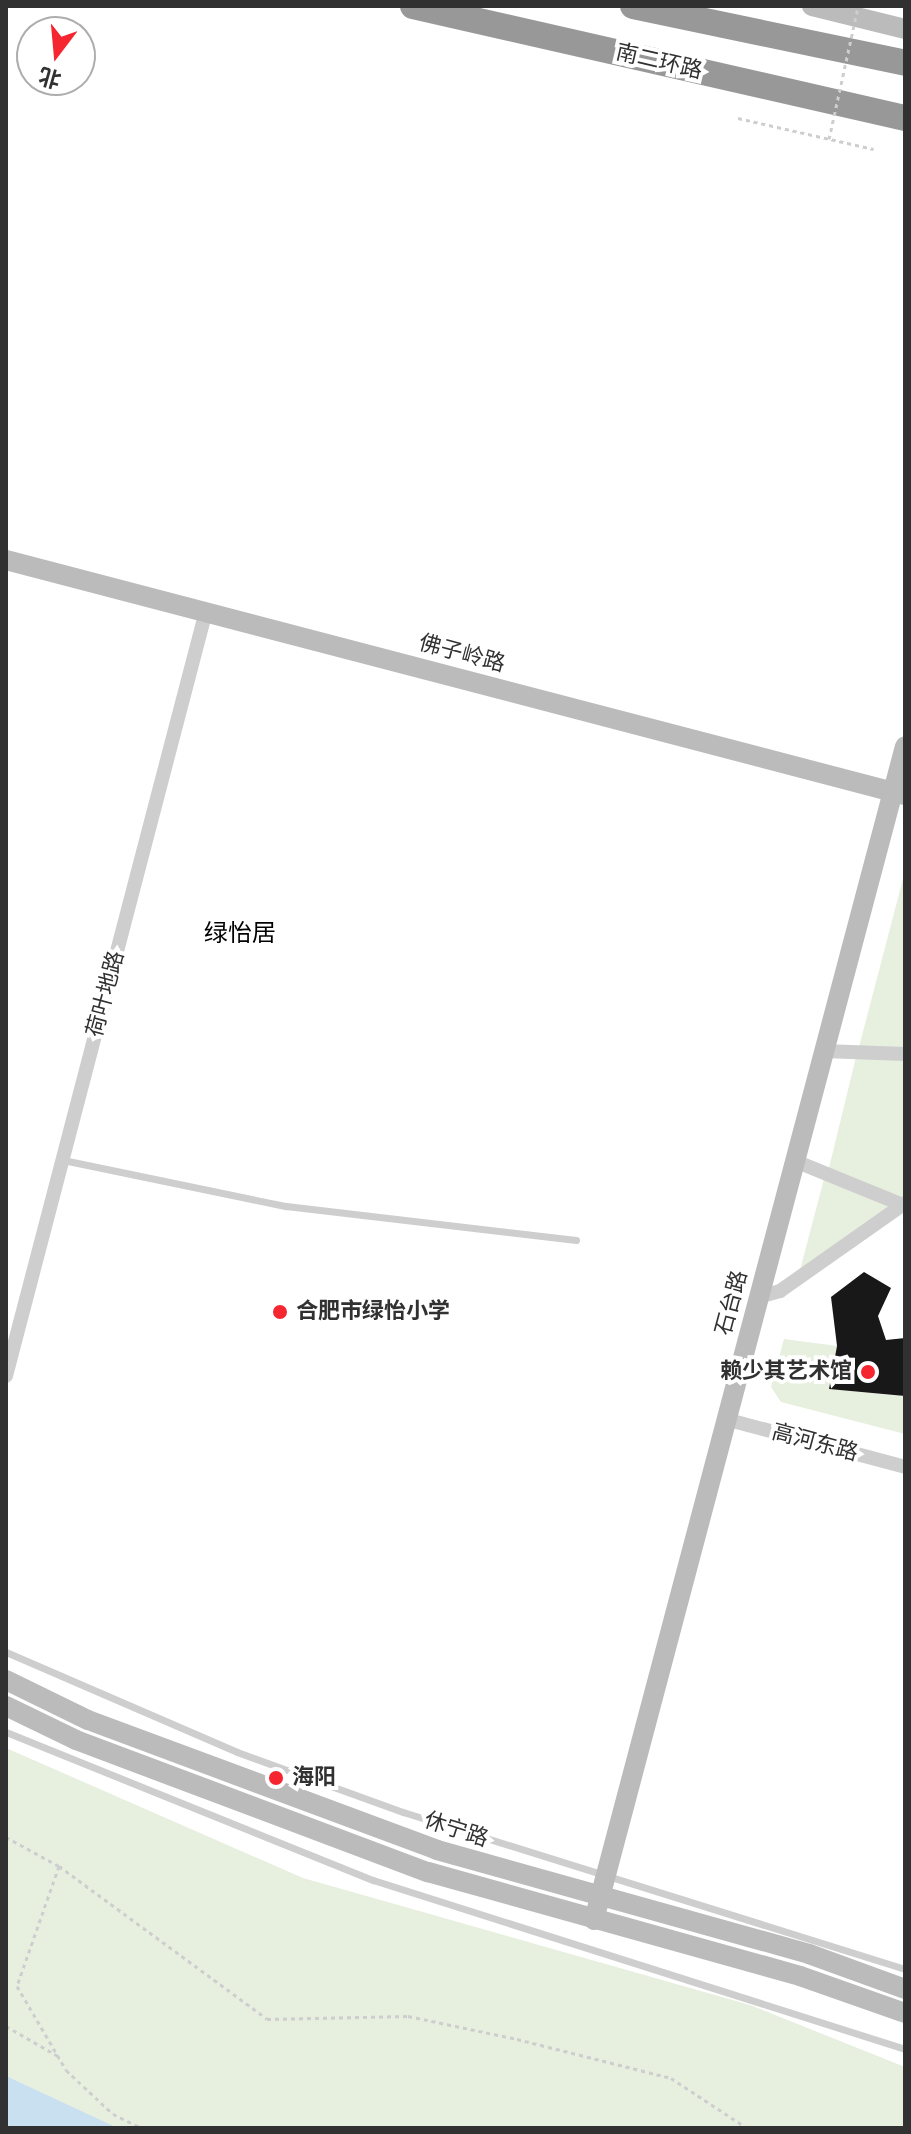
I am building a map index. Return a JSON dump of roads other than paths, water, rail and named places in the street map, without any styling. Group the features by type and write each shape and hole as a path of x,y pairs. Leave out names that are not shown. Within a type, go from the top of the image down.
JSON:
{"highway":[{"name":"南二环路","path":"413,6 905,118"},
{"path":"633,6 905,63"},
{"path":"712,6 753,31"}],"street":[{"path":"812,6 905,29"},
{"name":"佛子岭路","path":"6,560 899,794"},
{"name":"荷叶地路","path":"6,1376 206,611"},
{"name":"石台路","path":"594,1920 824,1051 899,794 905,746"},
{"path":"824,1051 905,1054"},
{"path":"795,1161 904,1205"},
{"path":"758,1297 780,1291 904,1205"},
{"name":"高河东路","path":"725,1419 905,1467"},
{"name":"休宁路","path":"6,1680 265,1788 437,1850 809,1954 905,1989"},
{"path":"6,1706 240,1804 428,1872 800,1976 905,2013"}],"lane":[{"path":"63,1160 286,1206 576,1240"},
{"path":"6,1652 237,1752 905,1969"},
{"path":"6,1732 373,1880 905,2049"}],"water":[{"path":"6,2076 109,2124 118,2128 6,2128"}],"place":[{"name":"合肥市绿怡小学","path":"280,1312"},
{"name":"赖少其艺术馆","path":"868,1372"},
{"name":"海阳","path":"276,1778"}],"district":[{"name":"绿怡居","path":"240,934"}]}
